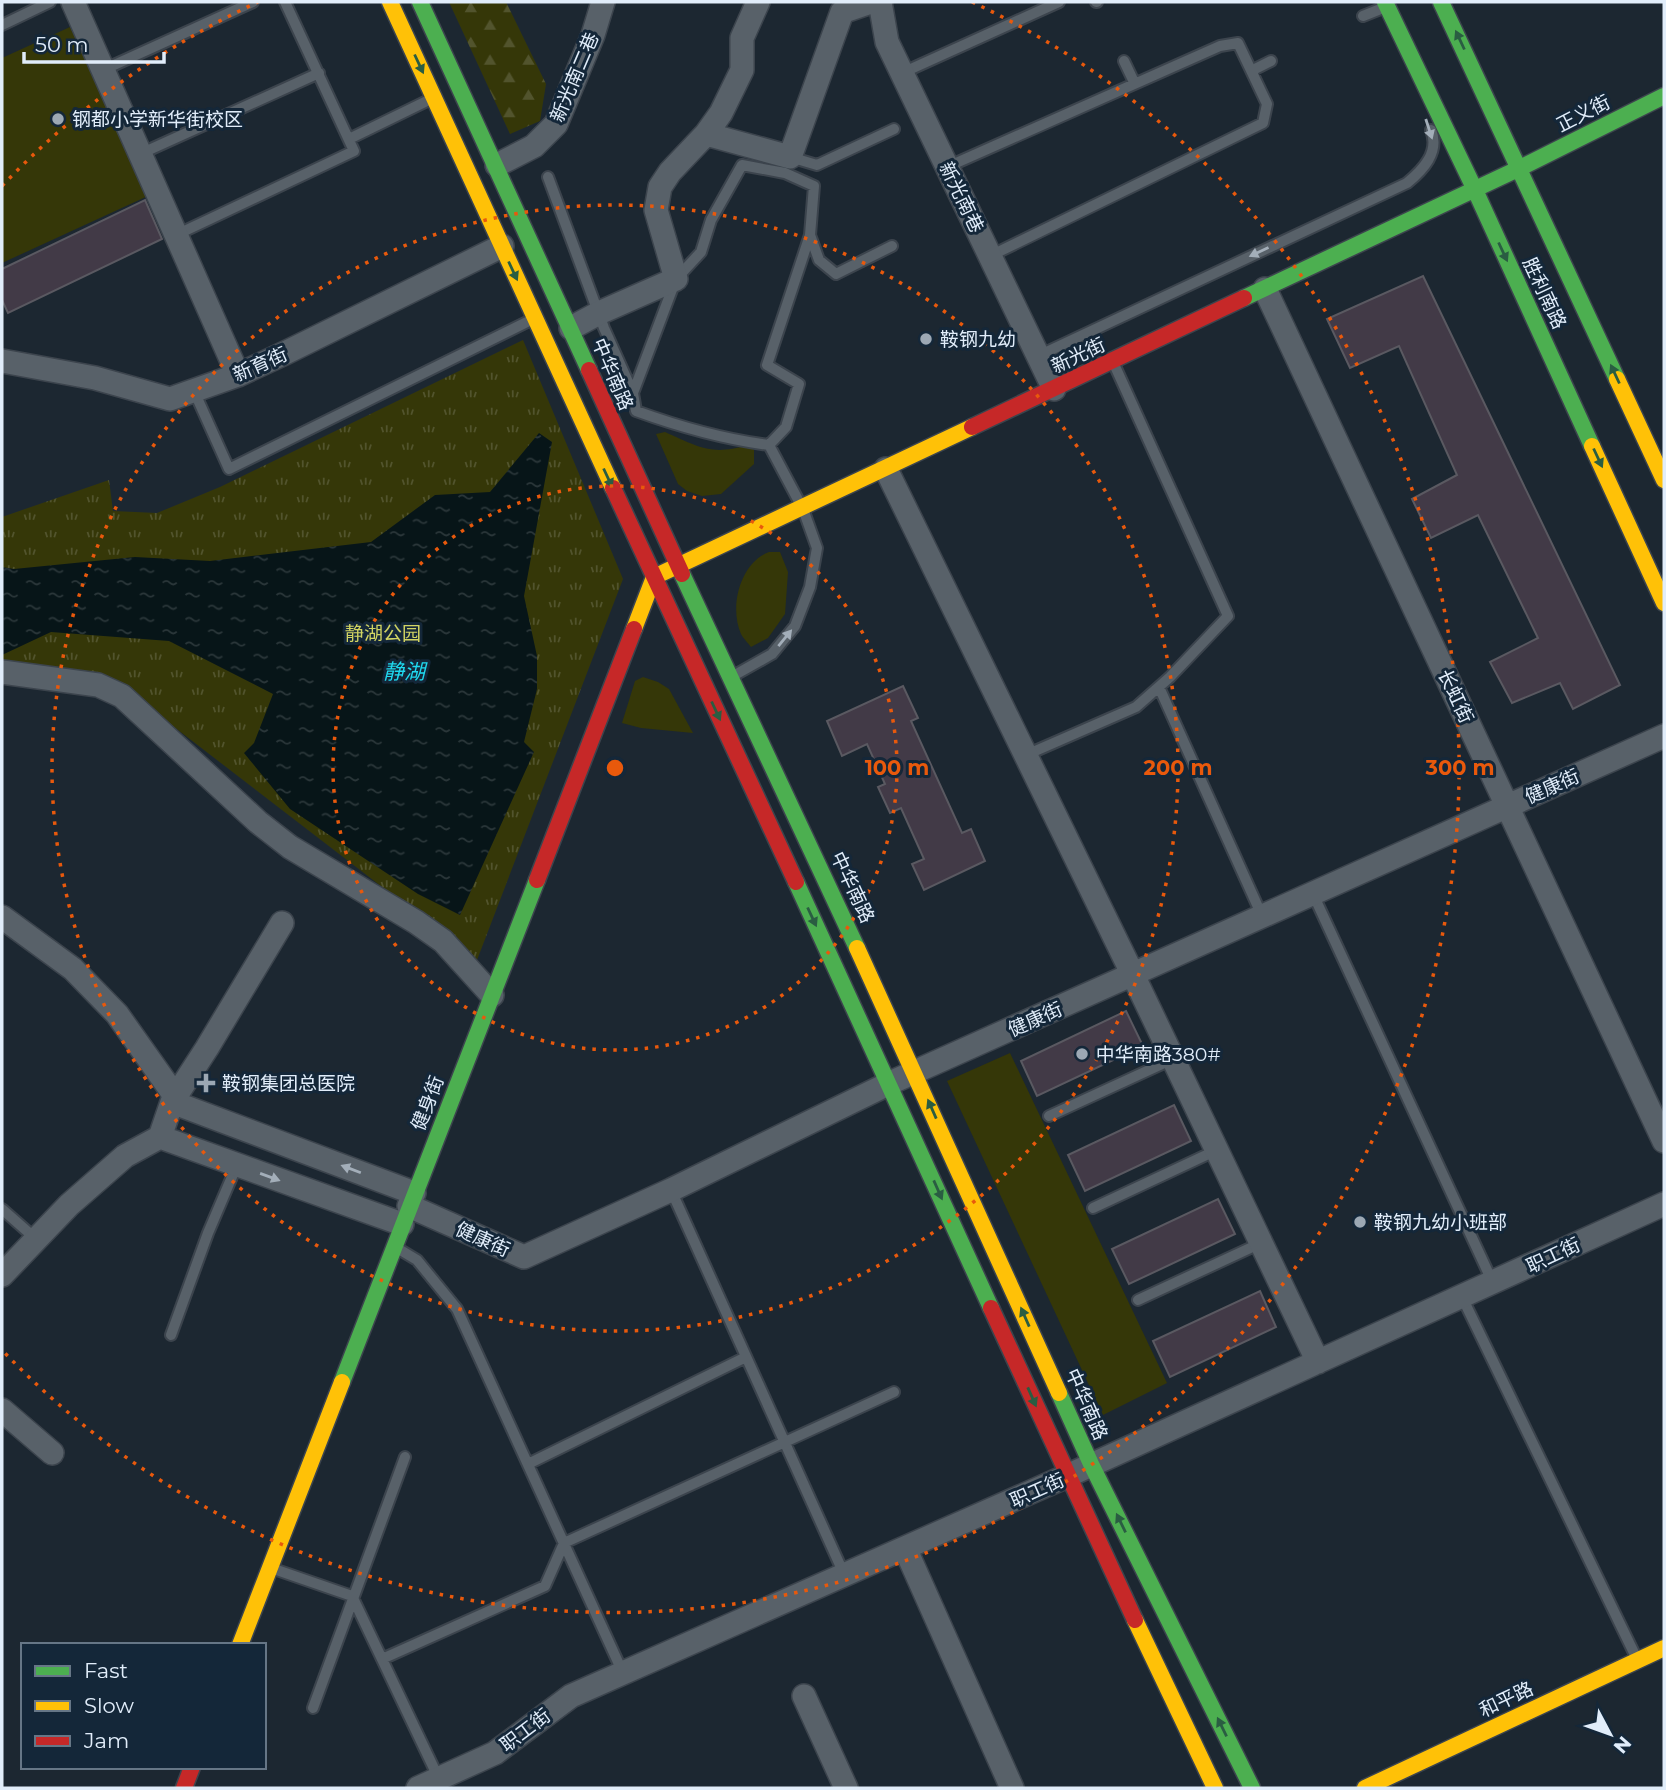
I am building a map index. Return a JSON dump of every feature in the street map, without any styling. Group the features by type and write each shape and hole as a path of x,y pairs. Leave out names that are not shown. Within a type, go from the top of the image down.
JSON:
{"main road":[{"path":"390,2 890,1083 1068,1476 1215,1788"},
{"name":"中华南路","path":"420,2 497,165 678,567 915,1072 1091,1464 1252,1788"},
{"name":"胜利南路","path":"1441,2 1664,480"},
{"name":"胜利南路","path":"1375,8 1475,190 1664,603"},
{"name":"正义街","path":"1520,168 1664,96"},
{"name":"新光街","path":"654,577 803,509 1520,168"},
{"name":"健身街","path":"241,1643 654,577"},
{"name":"和平路","path":"1365,1788 1664,1648"}],"street":[{"path":"73,2 238,375"},
{"name":"新光南二巷","path":"497,165 534,146 556,124 583,61 603,2"},
{"path":"571,328 676,279 656,210 660,187 721,113 742,69 742,38 758,2"},
{"path":"706,134 790,157 845,7 871,2"},
{"name":"新光南巷","path":"880,2 887,42 1054,389"},
{"name":"新育街","path":"2,360 95,378 170,399 238,375 502,246"},
{"name":"长虹街","path":"1265,289 1664,1141"},
{"path":"886,469 1318,1362"},
{"path":"2,672 98,685 122,696 258,822 290,847 443,941 492,995"},
{"name":"健康街","path":"409,1208 524,1257 671,1190 890,1083 1664,736"},
{"path":"2,917 73,969 117,1014 174,1099 409,1208"},
{"path":"2,1275 69,1205 125,1156 160,1137 174,1099 282,923"},
{"path":"160,1137 237,1165 409,1208"},
{"name":"职工街","path":"428,1783 495,1752 571,1696 1068,1476 1664,1205"},
{"path":"2,1409 52,1454"},
{"path":"905,1548 1012,1788"},
{"path":"804,1696 846,1788"}],"lane":[{"path":"2,25 50,2"},
{"path":"103,70 253,2"},
{"path":"176,235 354,151 285,2"},
{"path":"902,74 1059,2"},
{"path":"1375,8 1379,24"},
{"path":"947,167 1133,82 1220,46 1238,43 1253,70 1267,104 1262,123 990,256"},
{"path":"1124,61 1133,82"},
{"path":"1253,70 1271,61"},
{"path":"140,154 318,73"},
{"path":"349,139 434,97"},
{"path":"1038,356 1407,183 1431,157 1433,134 1427,122"},
{"path":"790,157 817,165 894,130"},
{"path":"632,393 676,279 701,252 711,220 742,165 785,173 814,186 810,235 767,365 799,384 786,427 769,445"},
{"path":"548,177 632,393 636,411 689,430 729,440 769,445"},
{"path":"810,235 819,260 836,274 892,246"},
{"path":"194,391 229,469 535,318"},
{"path":"1026,755 1136,706 1159,687 1228,616 1113,361"},
{"path":"731,677 772,654 795,626 810,587 817,548 803,509 769,445"},
{"path":"1159,687 1263,918"},
{"path":"1312,894 1493,1283"},
{"path":"1049,1116 1172,1059"},
{"path":"1093,1208 1217,1150"},
{"path":"171,1335 208,1233 237,1165"},
{"path":"671,1190 844,1574"},
{"path":"2,1209 36,1240"},
{"path":"1138,1300 1261,1244"},
{"path":"395,1246 417,1260 457,1309 623,1673"},
{"path":"1462,1297 1638,1661"},
{"path":"527,1464 746,1357"},
{"path":"382,1659 545,1586 564,1543 894,1392"},
{"path":"313,1708 405,1457"},
{"path":"270,1567 352,1596 382,1659 428,1783"}],"green space":[{"path":"449,2 506,2 546,84 540,121 510,134"},
{"name":"钢都小学新华街校区","path":"70,27 150,195 2,263 2,58"},
{"name":"静湖公园","path":"523,340 623,579 477,960 113,680 2,668 2,517 109,480 113,511 157,513 220,487"},
{"path":"665,432 696,446 714,450 748,445 754,450 754,464 721,494 702,496 687,491 678,484 656,434"},
{"path":"769,552 780,552 788,572 785,614 768,638 751,647 741,634 736,611 737,599 744,576 759,558"},
{"path":"643,677 669,689 693,733 641,728 622,723 635,681"},
{"path":"1010,1053 1167,1383 1103,1415 947,1081"}],"water":[{"name":"静湖","path":"539,433 552,442 524,596 537,656 537,689 524,742 534,752 460,915 418,894 290,809 244,753 254,743 273,694 169,641 51,632 2,655 2,567 14,569 135,557 210,561 371,542 435,495 490,492"}],"building":[{"path":"145,200 162,239 8,313 2,300 2,269"},
{"path":"1423,276 1620,685 1573,709 1560,683 1512,703 1490,662 1538,638 1478,515 1431,538 1412,499 1457,475 1399,346 1350,368 1327,319"},
{"path":"903,686 918,718 911,721 962,833 971,829 985,861 924,890 912,864 924,859 901,808 890,813 878,787 885,784 867,744 842,756 827,721"},
{"name":"中华南路380#","path":"1126,1011 1143,1046 1037,1096 1021,1061"},
{"path":"1174,1105 1191,1141 1085,1191 1068,1155"},
{"path":"1218,1199 1235,1234 1129,1284 1112,1249"},
{"path":"1260,1291 1276,1327 1170,1377 1153,1341"}],"traffic: fast":[{"path":"420,2 589,370"},
{"path":"1385,2 1475,190 1592,446"},
{"path":"1441,2 1617,379"},
{"path":"1244,298 1520,168 1664,96"},
{"path":"682,574 857,948"},
{"path":"342,1382 537,880"},
{"path":"796,882 991,1308"},
{"path":"1059,1393 1091,1464 1252,1788"}],"traffic: slow":[{"path":"390,2 613,488"},
{"path":"1617,379 1664,480"},
{"path":"634,629 654,577 972,427"},
{"path":"1592,446 1664,603"},
{"path":"857,948 1059,1393"},
{"path":"241,1643 342,1382"},
{"path":"1135,1620 1215,1788"},
{"path":"1365,1788 1664,1648"}],"traffic: jam":[{"path":"972,427 1244,298"},
{"path":"589,370 682,574"},
{"path":"613,488 796,882"},
{"path":"537,880 634,629"},
{"path":"991,1308 1135,1620"},
{"path":"184,1788 191,1769"}],"place":[{"name":"钢都小学新华街校区","path":"58,119"},
{"name":"鞍钢九幼","path":"926,339"},
{"name":"中华南路380#","path":"1082,1054"},
{"name":"鞍钢集团总医院","path":"206,1083"},
{"name":"鞍钢九幼小班部","path":"1360,1222"}]}
